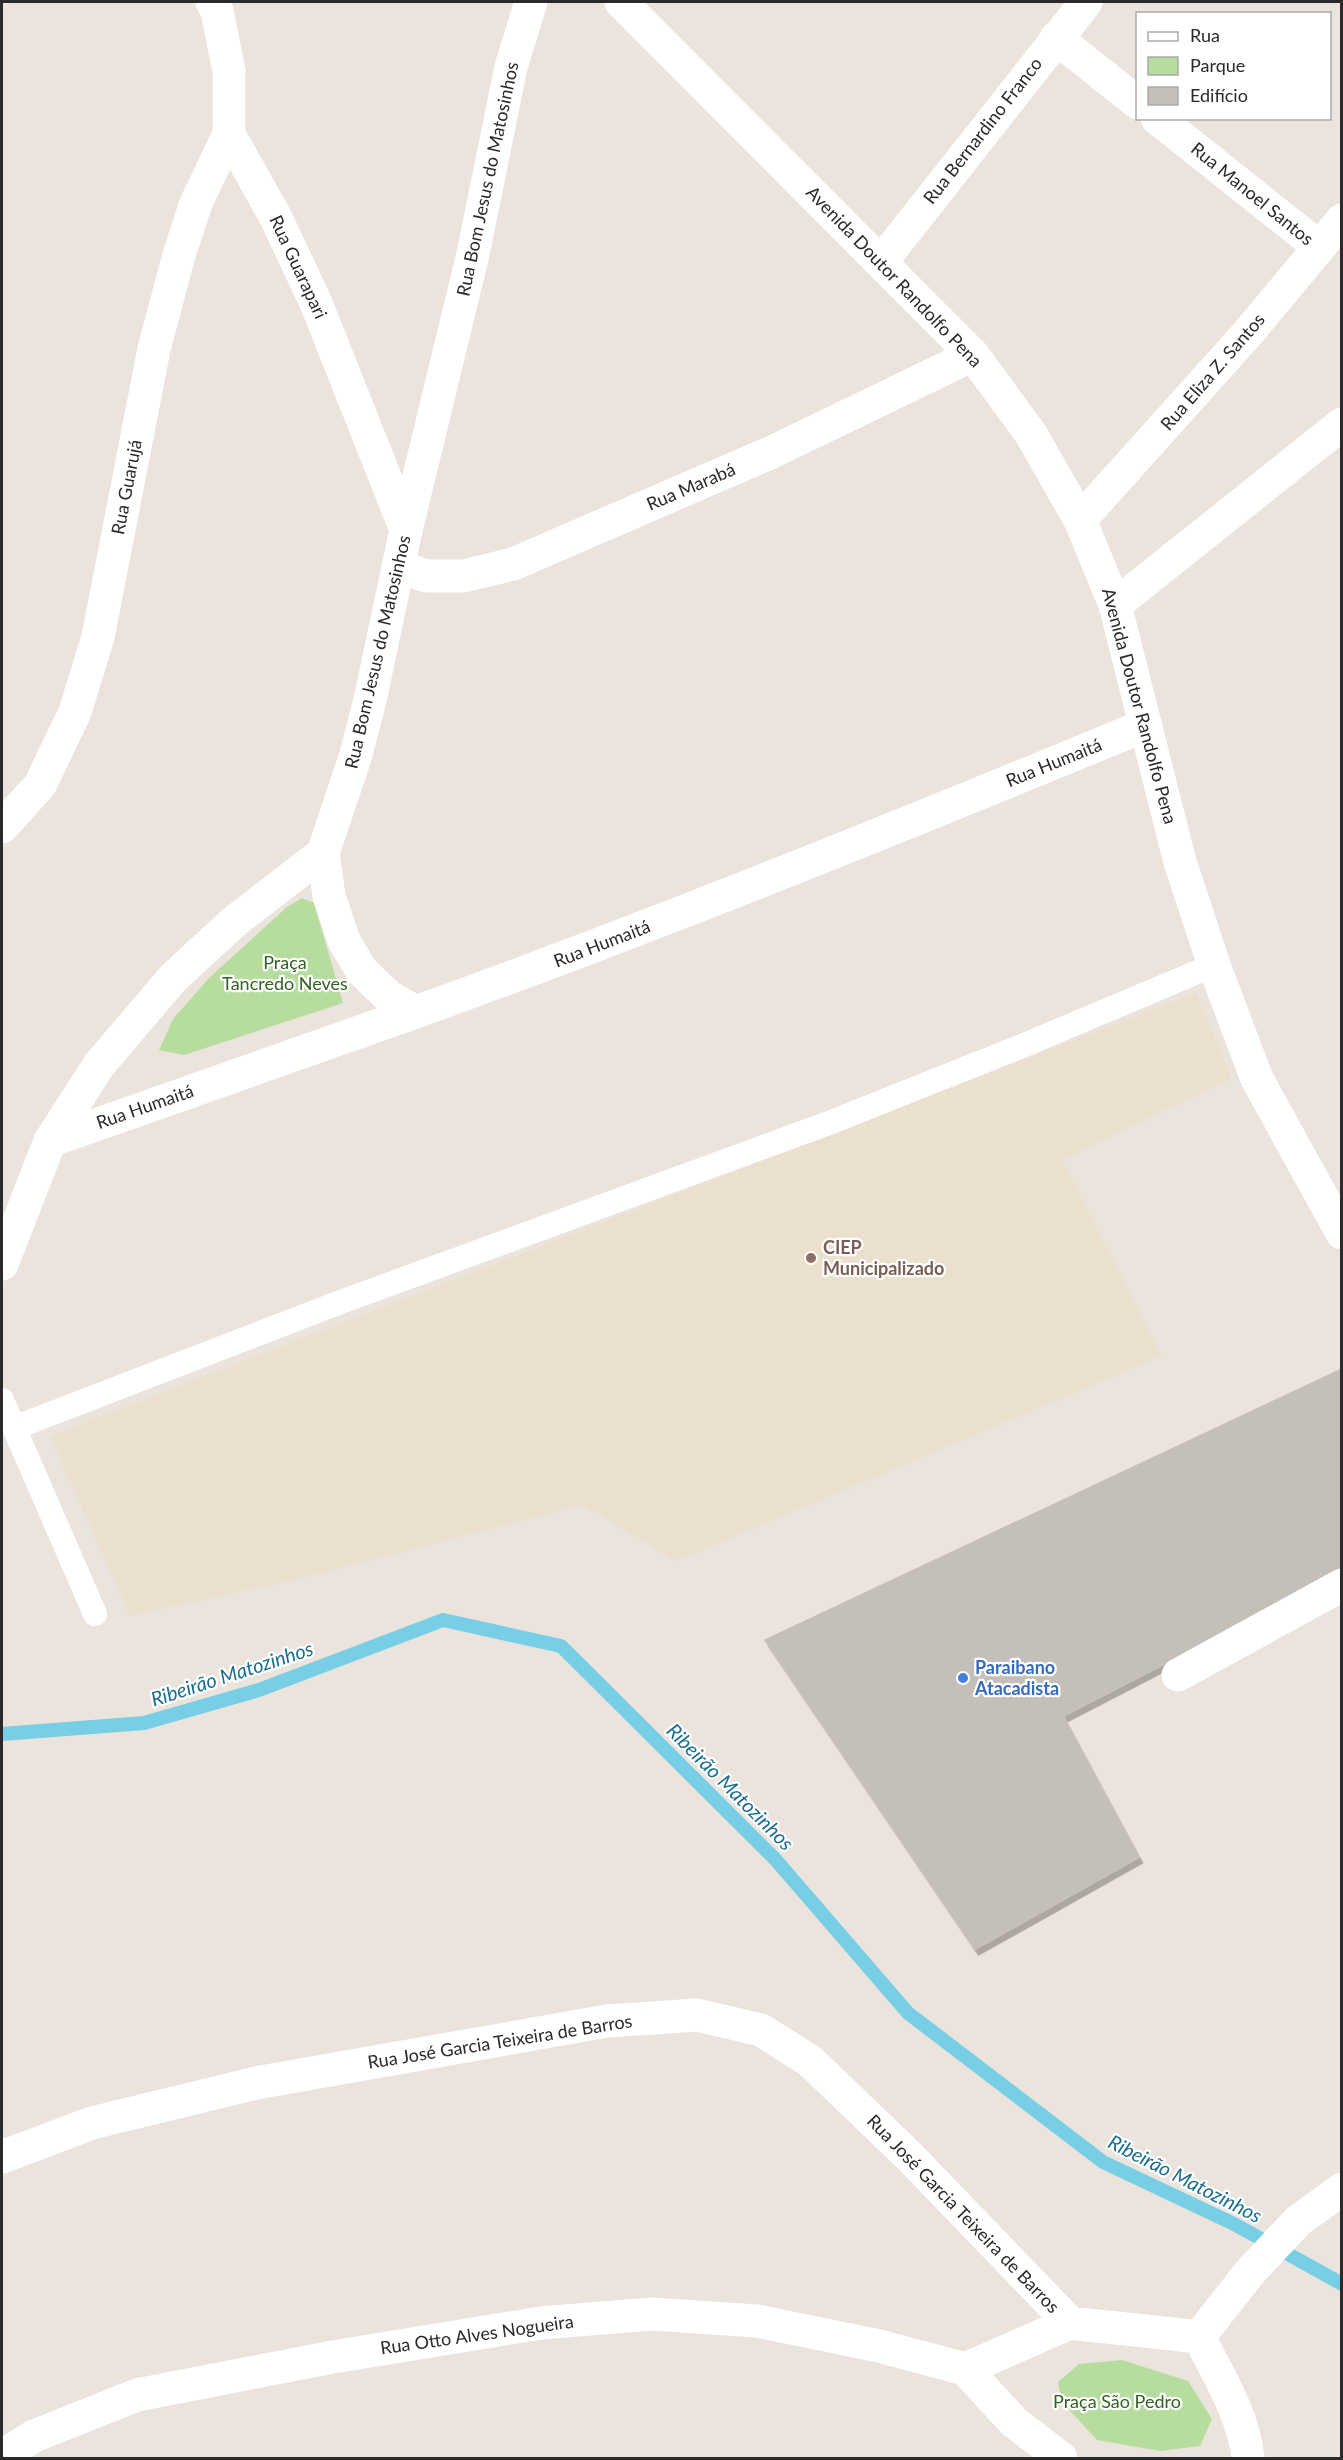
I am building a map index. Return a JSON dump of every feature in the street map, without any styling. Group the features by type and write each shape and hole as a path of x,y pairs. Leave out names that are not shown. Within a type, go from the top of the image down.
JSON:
{"street":[{"name":"Rua Guarapari","path":"212,2 217,11 229,71 229,134 276,218 316,303 406,531"},
{"name":"Rua Bom Jesus do Matosinhos","path":"324,853 356,758 406,531 473,254 511,67 531,2"},
{"name":"Avenida Doutor Randolfo Pena","path":"621,2 882,261 973,355 1031,434 1080,520 1115,605 1180,862 1214,965 1257,1079 1341,1233"},
{"name":"Rua Bernardino Franco","path":"882,261 1086,2"},
{"path":"1056,38 1136,102"},
{"name":"Rua Manoel Santos","path":"1160,120 1319,247"},
{"name":"Rua Guarujá","path":"2,827 40,785 75,712 98,637 154,349 179,255 196,203 229,134"},
{"name":"Rua Eliza Z. Santos","path":"1080,520 1240,341 1341,220"},
{"name":"Rua Marabá","path":"398,566 426,576 464,576 513,564 770,453 973,355"},
{"path":"1115,605 1341,424"},
{"name":"Rua Humaitá","path":"50,1141 600,945 878,836 1146,725"},
{"path":"324,853 329,896 345,941 363,971 388,996 416,1012"},
{"path":"2,1264 50,1141 99,1065 174,976 235,921 324,853"},
{"path":"1178,1675 1341,1585"},
{"name":"Rua José Garcia Teixeira de Barros","path":"2,2157 92,2123 256,2083 607,2021 697,2015 761,2030 810,2061 909,2157 1070,2324"},
{"path":"1198,2337 1250,2272 1298,2221 1341,2189"},
{"name":"Rua Otto Alves Nogueira","path":"2,2456 34,2436 137,2395 333,2357 552,2322 652,2314 757,2321 879,2346 965,2368"},
{"path":"1061,2458 1014,2422 965,2368 1070,2324 1198,2337"},
{"path":"1198,2337 1231,2400 1248,2458"}],"lane":[{"path":"14,1428 338,1303 829,1123 1022,1046 1214,965"},
{"path":"2,1400 95,1614"}],"shaded area":[{"name":"CIEP Municipalizado","path":"1196,993 1232,1078 1062,1160 1162,1356 676,1561 583,1505 294,1580 130,1616 50,1436"}],"green space":[{"name":"Praça Tancredo Neves","path":"302,898 314,903 343,1003 184,1055 159,1050 173,1019 209,978 287,907"},
{"name":"Praça São Pedro","path":"1122,2360 1188,2381 1212,2419 1200,2446 1160,2451 1097,2440 1062,2402 1058,2382 1079,2364"}],"building":[{"name":"Paraibano Atacadista","path":"1342,1369 1342,1572 1063,1716 1139,1857 975,1949 765,1640"}],"waterway":[{"name":"Ribeirão Matozinhos","path":"2,1734 144,1723 259,1690 443,1620 561,1646 775,1859 908,2013 1103,2162 1234,2224 1342,2284"}],"place":[{"name":"CIEP Municipalizado","path":"811,1258"},
{"name":"Paraibano Atacadista","path":"963,1678"}]}
